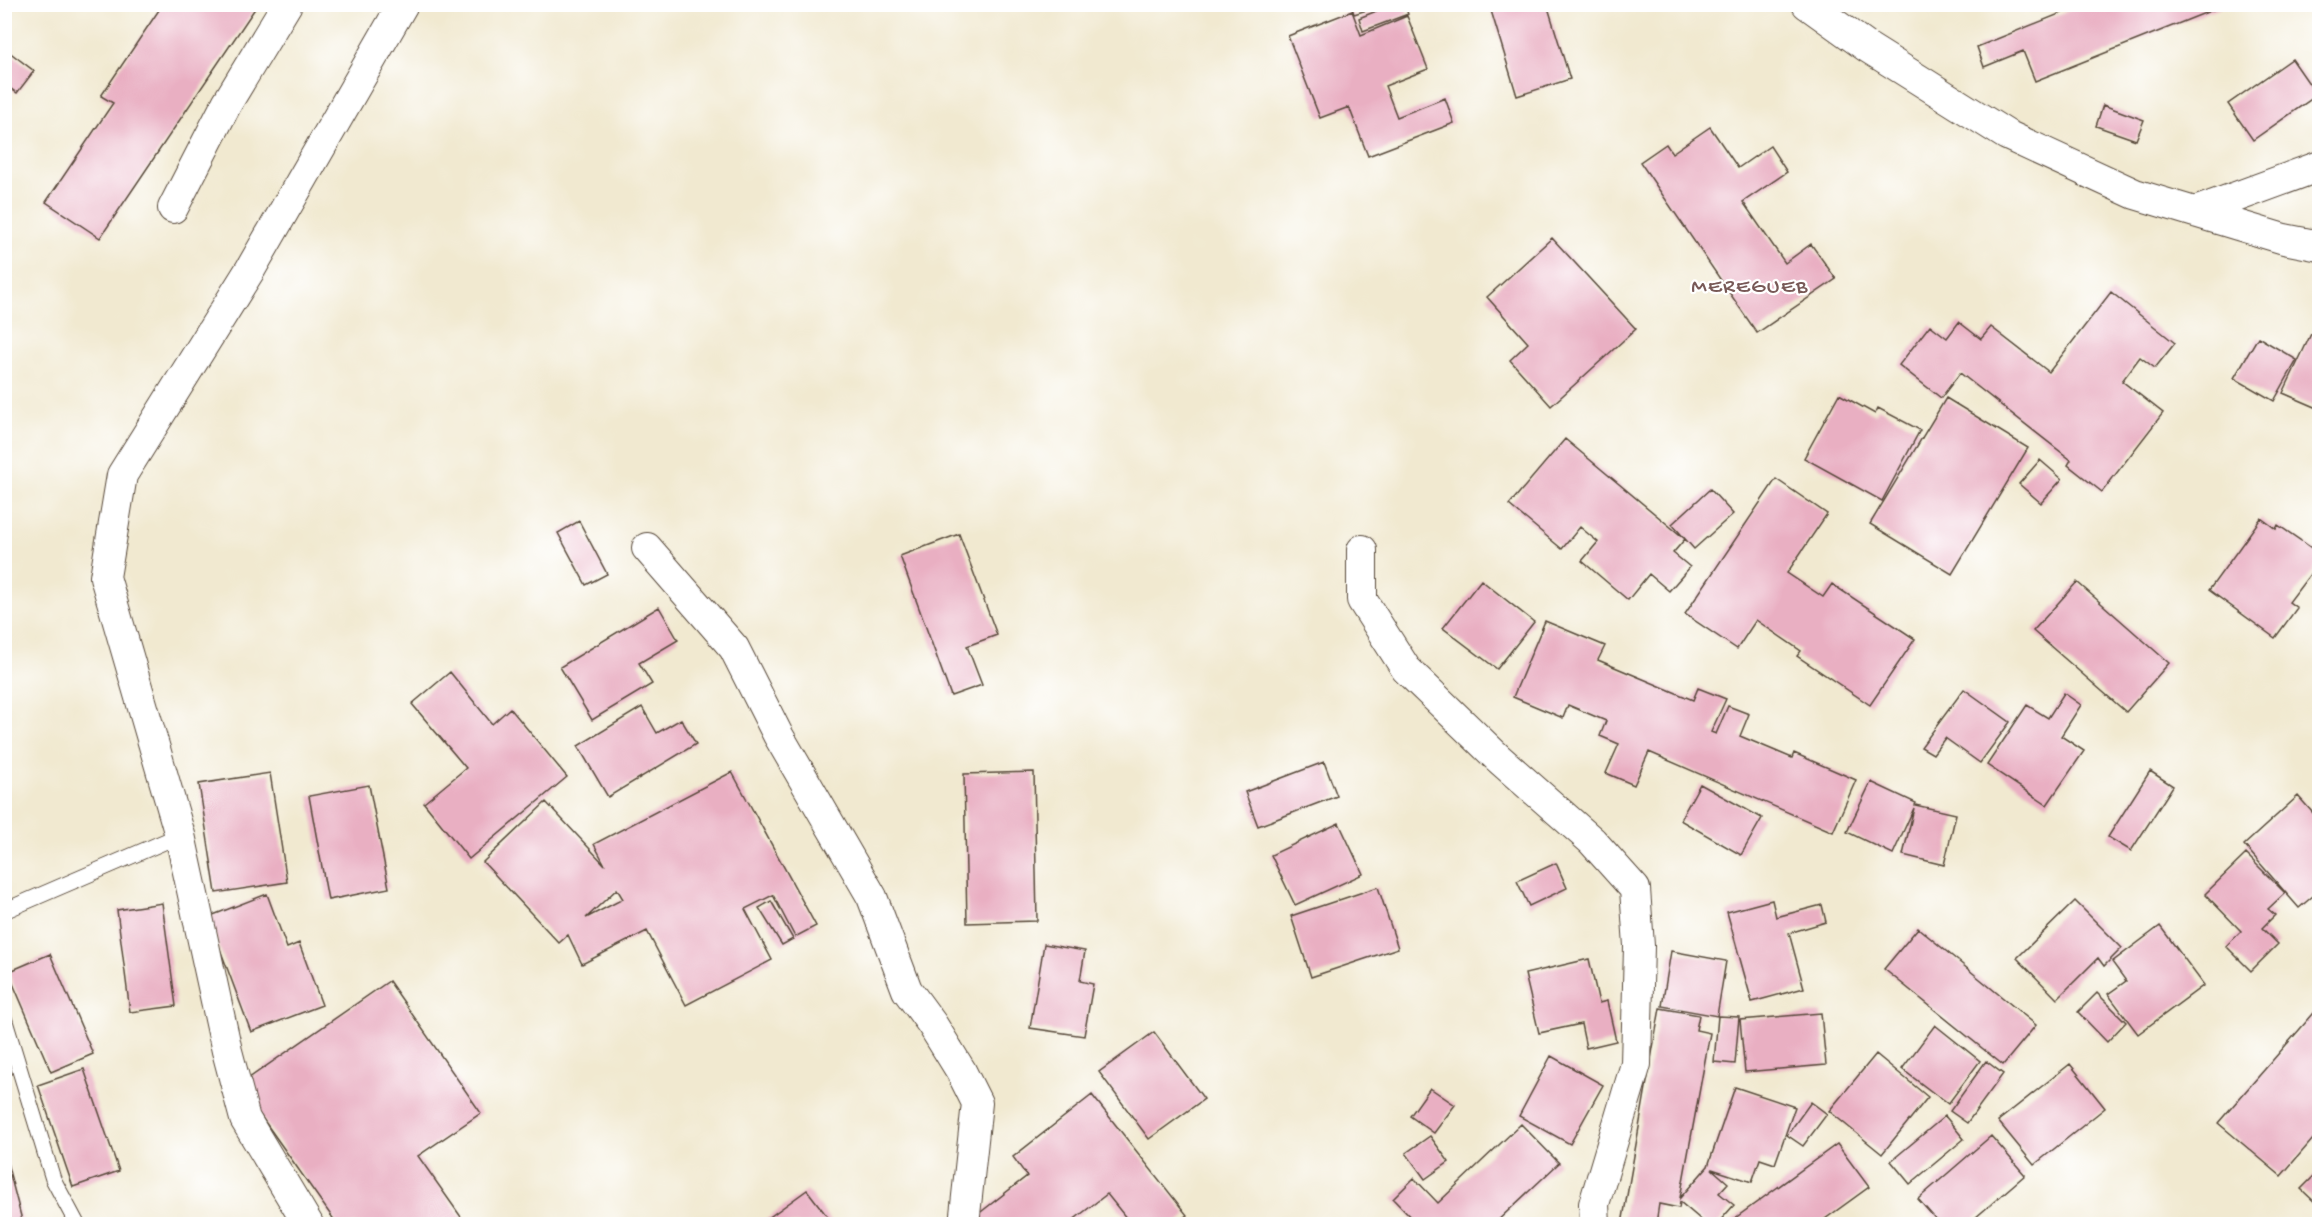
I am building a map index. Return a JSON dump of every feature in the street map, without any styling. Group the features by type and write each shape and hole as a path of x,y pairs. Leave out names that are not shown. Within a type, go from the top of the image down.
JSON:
{"street":[{"path":"173,208 227,104 287,4"},
{"path":"308,1224 245,1119 227,1051 180,835 105,577 122,475 250,270 403,4"},
{"path":"1807,4 1867,47 2007,135 2135,194 2284,239 2319,246"},
{"path":"2195,213 2319,166"},
{"path":"647,548 734,648 778,735 872,897 907,990 932,1024 961,1071 977,1103 964,1224"},
{"path":"1362,550 1362,600 1406,669 1498,758 1592,841 1635,889 1639,946 1636,1064 1594,1204 1595,1224"}],"lane":[{"path":"4,911 180,835"},
{"path":"4,1018 53,1179 77,1224"}],"building":[{"path":"163,4 258,4 100,238 46,202 113,103 101,96"},
{"path":"1351,4 1383,4 1383,5 1354,14"},
{"path":"1394,4 1404,4 1408,14 1363,31 1359,18"},
{"path":"1489,4 1547,4 1570,79 1517,96"},
{"path":"2084,4 2225,5 2035,81 2023,51 1984,67 1977,47"},
{"path":"1352,11 1361,35 1407,16 1428,69 1385,86 1397,117 1445,98 1454,123 1368,156 1349,107 1320,118 1288,36"},
{"path":"4,48 34,71 17,93 4,84"},
{"path":"2292,59 2317,95 2253,140 2228,104"},
{"path":"2103,105 2144,120 2136,140 2096,126"},
{"path":"1710,127 1738,168 1770,146 1787,172 1743,202 1785,263 1811,244 1836,279 1757,333 1640,162 1666,144 1672,153"},
{"path":"1552,238 1636,329 1551,406 1510,360 1528,343 1487,297"},
{"path":"2111,292 2175,343 2155,368 2140,357 2122,381 2163,413 2102,492 2068,465 2071,460 1960,373 1941,398 1899,365 1930,325 1947,338 1959,322 1981,339 1991,327 2049,372"},
{"path":"2311,334 2320,337 2320,409 2283,393"},
{"path":"2258,337 2297,360 2274,401 2234,378"},
{"path":"1839,394 1875,414 1878,408 1920,430 1882,501 1804,458"},
{"path":"1946,398 2028,448 1952,574 1870,524"},
{"path":"1565,439 1685,539 1673,553 1690,567 1669,591 1649,574 1628,600 1582,561 1598,542 1580,527 1562,549 1509,505"},
{"path":"2040,460 2062,479 2041,503 2019,484"},
{"path":"1776,479 1827,514 1787,573 1823,597 1832,584 1915,639 1870,705 1797,656 1801,651 1756,620 1737,649 1685,614"},
{"path":"1710,489 1733,514 1694,549 1672,524"},
{"path":"2261,518 2276,529 2278,525 2320,554 2320,561 2289,602 2297,608 2275,638 2209,590"},
{"path":"579,521 607,574 586,585 558,533"},
{"path":"959,534 997,635 967,646 982,685 951,696 900,556"},
{"path":"1481,580 1534,622 1497,669 1443,628"},
{"path":"2077,582 2169,663 2126,712 2033,631"},
{"path":"659,607 678,640 639,663 652,684 592,720 560,667"},
{"path":"1545,621 1605,646 1598,660 1693,700 1698,688 1726,699 1711,732 1716,734 1728,706 1749,714 1740,736 1792,758 1794,753 1856,780 1833,832 1649,752 1634,785 1606,773 1619,744 1600,736 1606,721 1568,705 1563,718 1513,697"},
{"path":"450,672 492,724 510,708 567,777 469,859 424,803 466,768 412,704"},
{"path":"1964,689 2010,722 1980,763 1945,738 1933,754 1921,747"},
{"path":"2064,693 2081,705 2061,736 2084,751 2047,805 1987,765 2027,705 2048,718"},
{"path":"642,707 657,733 681,719 696,744 608,797 578,746"},
{"path":"1324,762 1337,796 1258,826 1245,792"},
{"path":"2150,771 2173,786 2131,851 2108,837"},
{"path":"732,772 816,926 795,937 773,895 745,909 772,960 686,1005 647,931 582,964 568,935 559,943 483,862 546,802 605,865 594,844","holes":["617,889 623,899 586,918"]},
{"path":"1034,772 1037,921 967,923 964,774"},
{"path":"270,773 287,882 216,893 199,784"},
{"path":"1871,782 1916,803 1915,805 1956,814 1944,865 1903,855 1914,808 1893,854 1847,832"},
{"path":"1700,784 1762,818 1741,855 1680,820"},
{"path":"369,785 389,888 328,900 309,796"},
{"path":"2298,796 2320,821 2320,890 2299,908 2244,845"},
{"path":"1339,823 1363,874 1295,905 1271,855"},
{"path":"2246,854 2285,893 2268,909 2275,915 2262,928 2278,944 2251,971 2226,946 2241,931 2205,894"},
{"path":"1556,863 1567,888 1529,906 1517,881"},
{"path":"1378,887 1398,948 1311,977 1291,916"},
{"path":"267,894 287,948 299,943 322,1005 251,1032 208,917"},
{"path":"1772,900 1776,917 1822,905 1826,922 1789,933 1804,988 1752,1002 1727,912"},
{"path":"771,901 793,939 782,945 759,908"},
{"path":"2075,901 2122,948 2104,966 2098,958 2057,999 2017,958"},
{"path":"162,903 176,1006 130,1012 117,910"},
{"path":"2160,926 2204,985 2138,1034 2108,994 2126,981 2112,962"},
{"path":"1918,928 2036,1025 2003,1065 1884,969"},
{"path":"1044,944 1085,951 1080,981 1093,984 1084,1036 1030,1028"},
{"path":"1671,951 1726,961 1717,1016 1662,1006"},
{"path":"50,954 93,1054 51,1072 8,972"},
{"path":"1589,959 1599,1003 1607,1001 1616,1041 1586,1048 1581,1024 1539,1033 1525,974"},
{"path":"389,981 481,1113 418,1156 466,1224 337,1224 239,1085"},
{"path":"2097,993 2126,1022 2107,1042 2078,1012"},
{"path":"2320,1006 2320,1131 2281,1176 2218,1123"},
{"path":"1660,1008 1699,1015 1696,1030 1710,1033 1680,1198 1708,1166 1735,1087 1795,1107 1775,1164 1760,1159 1752,1182 1712,1169 1728,1183 1719,1193 1734,1205 1717,1224 1706,1224 1680,1202 1679,1208 1659,1204 1656,1224 1622,1224"},
{"path":"1821,1013 1826,1065 1745,1072 1740,1020"},
{"path":"1718,1016 1739,1017 1735,1064 1714,1062"},
{"path":"1935,1025 1980,1061 1948,1104 1902,1069"},
{"path":"1154,1032 1204,1099 1149,1139 1099,1072"},
{"path":"1876,1054 1928,1097 1882,1154 1829,1111"},
{"path":"1551,1056 1603,1085 1570,1144 1519,1116"},
{"path":"1986,1061 2003,1074 1967,1123 1950,1111"},
{"path":"2070,1064 2105,1108 2034,1165 1998,1121"},
{"path":"84,1069 119,1171 73,1187 38,1085"},
{"path":"1430,1088 1455,1105 1434,1133 1410,1116"},
{"path":"1092,1095 1187,1215 1175,1224 1131,1224 1107,1194 1068,1224 985,1224 977,1215 1027,1176 1013,1157"},
{"path":"1811,1102 1827,1114 1803,1146 1787,1135"},
{"path":"1945,1116 1964,1139 1910,1184 1891,1161"},
{"path":"1521,1124 1559,1163 1494,1224 1417,1224 1393,1199 1414,1178 1438,1203"},
{"path":"1430,1136 1449,1162 1425,1179 1406,1153"},
{"path":"1991,1136 2025,1175 1968,1224 1940,1224 1918,1199"},
{"path":"1837,1144 1869,1187 1818,1224 1727,1224"},
{"path":"5,1155 23,1224 4,1224"},
{"path":"2317,1173 2320,1175 2320,1207 2301,1189"},
{"path":"807,1190 833,1224 760,1224"}],"district":[{"name":"MEREGUEB","path":"1750,284"}]}
